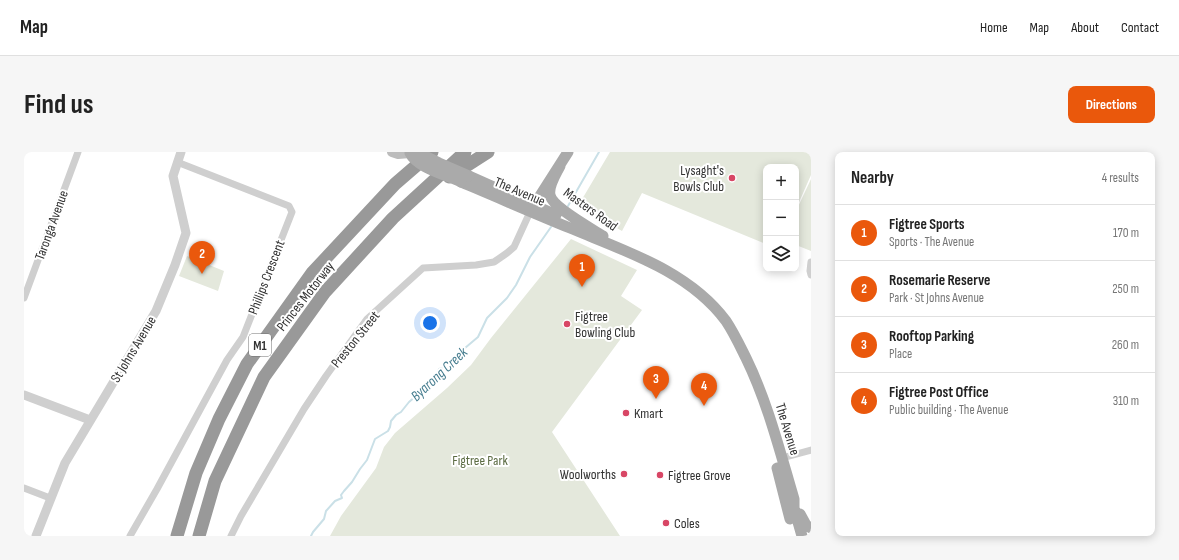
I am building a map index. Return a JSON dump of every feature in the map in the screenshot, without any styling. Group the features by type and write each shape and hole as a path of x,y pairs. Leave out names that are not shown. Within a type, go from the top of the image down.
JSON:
{"highway":[{"path":"395,184 427,152"},
{"name":"Princes Motorway","path":"177,536 196,473 219,420 247,364 312,273 395,184 432,152"},
{"name":"Princes Motorway","path":"199,536 215,481 264,377 325,292 407,204 465,152"},
{"path":"407,204 488,152"}],"main road":[{"name":"The Avenue","path":"392,152 398,154 411,153 414,159 420,164 465,179 593,232 622,249 673,275 707,299 726,322 737,340 760,390 794,499 796,535"},
{"name":"Masters Road","path":"532,208 568,152"},
{"name":"Masters Road","path":"560,166 550,188 552,200 565,212 622,249"},
{"name":"The Avenue","path":"745,356 754,392 796,535"},
{"path":"794,499 804,522 811,528"}],"street":[{"name":"Taronga Avenue","path":"24,298 78,152"},
{"name":"St Johns Avenue","path":"36,536 65,462 156,311 186,233 173,176 181,152"},
{"name":"Phillips Crescent","path":"130,536 227,360 243,337 292,212 289,206 177,162"},
{"name":"Preston Street","path":"230,536 304,409 368,319 423,268 476,265 494,262 507,254 514,247 532,208"},
{"path":"811,262 811,275"},
{"path":"24,395 90,420"},
{"path":"782,458 811,450"},
{"path":"24,488 50,498"}],"green space":[{"path":"610,152 811,152 811,175 799,202 799,164 763,164 763,243 642,193 622,231 578,206"},
{"path":"811,179 811,251 799,246 799,205"},
{"name":"Figtree Park","path":"571,239 637,270 621,296 642,310 552,432 620,536 330,536 341,516 376,468 384,447 395,433 471,365"},
{"path":"187,256 224,271 218,291 179,276"}],"waterway":[{"name":"Byarong Creek","path":"568,206 599,152"},
{"name":"Byarong Creek","path":"311,536 324,519 326,511 335,501 342,498 341,495 367,460 375,439 388,431 391,421 396,415 401,412 416,396 424,392 439,369 449,366 465,348 478,337 487,318 507,298 516,285 530,257 551,227"}],"place":[{"name":"Lysaght's Bowls Club","path":"732,178"},
{"name":"Rosemarie Reserve","path":"202,274"},
{"name":"Figtree Sports","path":"582,287"},
{"name":"Figtree Bowling Club","path":"567,324"},
{"name":"Rooftop Parking","path":"656,399"},
{"name":"Figtree Post Office","path":"704,406"},
{"name":"Kmart","path":"626,413"},
{"name":"Woolworths","path":"624,474"},
{"name":"Figtree Grove","path":"660,475"},
{"name":"Coles","path":"666,523"}]}
